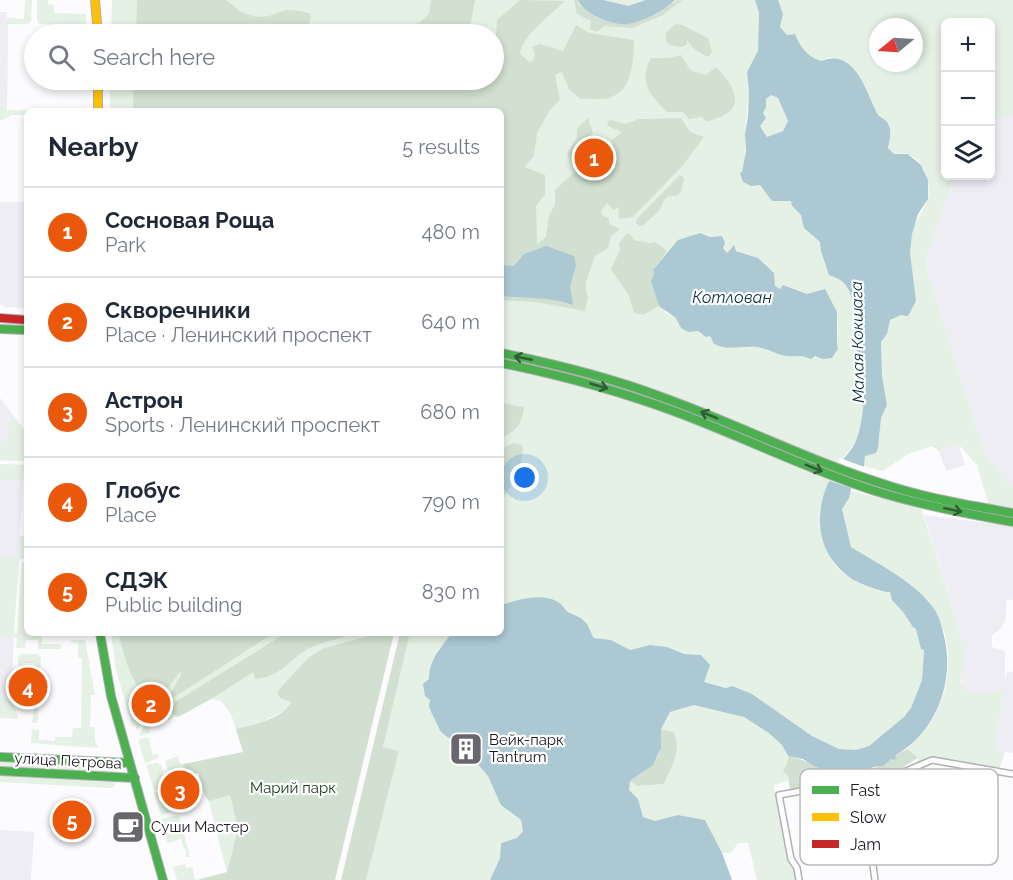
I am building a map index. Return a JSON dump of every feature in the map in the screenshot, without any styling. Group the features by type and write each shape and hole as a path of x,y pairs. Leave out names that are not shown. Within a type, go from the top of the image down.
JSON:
{"main road":[{"path":"95,0 97,24"},
{"path":"99,24 101,0"},
{"path":"98,90 98,108"},
{"path":"0,318 24,320"},
{"path":"0,329 24,330"},
{"path":"504,354 560,366 679,403 939,508 1013,522"},
{"path":"504,364 577,380 625,394 829,475 897,492 1013,513"},
{"path":"101,636 111,694 163,880"},
{"name":"улица Петрова","path":"0,757 130,763"},
{"name":"улица Петрова","path":"0,771 135,777"}],"street":[{"path":"911,769 932,760 984,769"},
{"path":"998,771 1013,774"},
{"path":"799,880 791,859 779,795 800,791"},
{"path":"873,865 875,880"}],"shaded area":[{"path":"0,12 7,12 5,107 0,107"},
{"path":"1013,115 1013,487 985,455 927,271 926,258 953,180 995,180 995,120"},
{"path":"0,202 24,202 24,308 5,307 0,304"},
{"path":"0,398 24,430 24,461 0,460"},
{"path":"959,445 965,465 946,471 939,451"},
{"path":"0,464 24,465 18,570 0,633"},
{"path":"924,515 1013,526 1013,600 1007,599 1005,621 992,635 992,647 1005,651 1005,680 1007,671 1013,672 1013,753 994,750 1004,688 987,694 967,691 962,686 962,645"},
{"path":"0,637 14,637 11,698 0,698"},
{"path":"0,830 34,832 31,880 0,880"}],"green space":[{"path":"25,0 32,0 31,21 27,24 8,24 7,110 24,110 24,115 12,115 0,121 0,107 5,107 7,18 24,19"},
{"path":"37,0 48,0 48,4 54,5 54,13 86,14 86,24 39,24"},
{"path":"112,0 755,0 759,13 758,51 747,72 749,91 745,160 772,201 791,201 792,206 801,215 804,228 820,242 828,264 850,290 858,338 854,344 862,367 864,393 859,431 825,495 820,522 824,540 837,568 854,580 880,591 890,592 892,600 916,629 921,648 924,649 922,680 911,708 904,717 869,746 856,750 839,749 812,736 752,694 704,682 701,655 684,654 667,647 650,645 630,650 611,640 594,638 579,616 567,611 558,602 542,598 520,599 504,604 504,108 110,108 110,90 504,90 504,24 111,24","holes":["700,233 710,237 715,236 727,253 730,248 758,258 774,280 775,286 780,289 783,285 807,294 827,293 838,319 838,349 832,358 786,356 761,347 724,348 714,344 710,336 702,335 698,331 688,332 681,328 676,318 664,312 678,240"]},
{"path":"137,0 226,0 241,12 257,17 269,16 286,10 311,14 310,24 136,24"},
{"path":"431,0 475,0 471,24 416,24 429,14"},
{"path":"520,0 564,1 526,40 520,54 529,62 533,61 535,54 532,47 540,44 563,51 576,25 589,33 634,40 628,81 617,94 609,98 580,99 569,89 562,72 555,75 560,100 550,110 537,133 534,156 524,167 545,175 545,194 536,206 537,244 546,237 549,215 555,205 555,190 573,174 598,162 613,150 612,140 622,132 608,126 607,122 610,120 626,124 638,119 681,118 690,132 704,137 683,165 633,217 621,219 618,216 619,207 613,210 607,203 601,211 602,215 609,218 609,224 620,229 611,236 608,248 595,256 586,281 588,298 585,311 536,302 504,300 504,108 133,108 134,90 504,90 504,24 497,24 497,20"},
{"path":"574,0 598,18 627,24 656,14 678,0 682,0 663,15 633,28 604,26 597,32 590,29 591,21 577,14"},
{"path":"778,0 1013,0 1013,115 995,120 995,18 941,18 941,180 953,180 926,258 927,271 985,455 1013,487 1013,510 989,506 977,465 959,445 939,451 932,446 908,454 883,471 864,466 865,455 870,455 878,448 881,417 887,405 882,376 881,342 887,334 890,320 901,315 916,301 910,244 914,225 928,198 927,179 922,166 914,157 908,154 894,154 888,148 891,133 877,114 864,84 830,57 821,61 808,54 795,34 787,35 779,27 783,14"},
{"path":"676,24 708,38 712,52 708,57 694,49 687,40 687,44 682,47 669,45 666,33"},
{"path":"681,55 691,71 706,75 716,67 733,90 735,103 732,109 708,122 701,117 689,119 683,112 667,112 648,88 647,66 651,58 670,58"},
{"path":"771,95 778,98 788,121 783,131 767,137 760,126 766,118 763,113 766,99"},
{"path":"588,118 593,133 584,141 579,164 573,166 567,153 577,138 577,129"},
{"path":"680,175 684,178 681,192 664,200 661,208 643,226 639,226 636,223 637,219"},
{"path":"626,234 630,234 634,240 655,242 667,251 653,270 651,281 659,306 643,315 634,313 629,296 611,269 620,250 619,244"},
{"path":"504,404 524,407 518,426 504,436"},
{"path":"15,418 24,430 24,461 0,460 0,441 8,442 9,423"},
{"path":"514,443 522,445 523,452 516,475 504,497 504,448"},
{"path":"0,464 24,465 23,481 0,480"},
{"path":"851,491 921,508 962,645 965,646 961,684 967,691 982,693 991,693 1004,688 994,750 1005,752 999,769 952,760 929,759 917,763 918,758 907,749 930,723 941,701 948,673 944,631 932,607 924,597 894,573 851,547 842,509"},
{"path":"20,536 24,536 24,558 19,559 14,633 17,633 22,562 24,562 24,636 41,636 42,644 61,644 61,649 38,649 38,640 26,640 25,648 16,648 17,638 0,637 0,557 19,558"},
{"path":"111,636 311,636 254,672 255,679 272,675 304,651 318,644 350,636 368,636 324,648 309,657 287,709 264,721 236,729 231,714 221,701 211,699 166,721 167,715 153,719 149,725 150,733 139,736 148,719 163,709 159,706 146,715 137,730 135,725 132,726 116,670"},
{"path":"119,636 269,636 165,703 182,673 180,672 160,698 142,691 127,663"},
{"path":"281,636 347,636 304,651 272,675 255,679 253,672 178,717 164,709"},
{"name":"Марий парк","path":"368,636 393,636 335,880 197,880 227,872 238,829 230,795 209,801 205,796 198,773 189,775 183,764 243,752 236,729 274,717 287,708 291,702 280,698 277,692 309,657 324,648"},
{"path":"399,636 409,636 383,747 399,751 366,880 341,880"},
{"path":"409,636 450,636 439,649 429,677 428,698 449,739 469,754 488,776 508,811 521,820 523,831 517,838 501,843 500,857 490,880 366,880 399,751 383,747"},
{"path":"71,640 85,640 95,695 91,695 90,727 95,727 95,741 98,748 31,743 32,729 39,730 39,740 55,741 55,737 72,737 73,728 81,728 82,658 78,658 78,643 71,642"},
{"path":"21,654 37,654 41,657 36,723 32,723 37,684 35,680 36,663 18,665 18,657"},
{"path":"0,698 11,698 19,719 0,718"},
{"path":"694,705 747,718 771,732 780,741 787,756 788,781 774,785 788,862 795,872 796,880 757,880 748,843 738,843 731,853 722,853 705,820 678,815 655,821 643,817 638,799 628,790 630,781 637,786 664,784 668,773 674,732 661,729 670,712"},
{"path":"661,729 674,732 677,746 664,784 637,786 630,781 655,761 660,748"},
{"path":"148,737 153,755 158,754 159,756 145,763 138,740"},
{"path":"907,749 918,758 902,769 872,769"},
{"path":"178,756 180,764 183,764 189,775 187,776 186,773 175,776 172,781 165,761"},
{"path":"788,756 824,769 800,769 800,789 790,791 788,776 783,770"},
{"path":"0,761 116,766 119,775 0,769"},
{"path":"156,763 161,765 167,786 165,789 154,790 146,765"},
{"path":"0,774 117,781 112,788 0,782"},
{"path":"154,792 164,792 174,811 161,815"},
{"path":"230,795 238,829 227,873 209,801"},
{"path":"179,815 190,857 186,857 186,849 184,849 180,836 179,840 167,843 161,819"},
{"path":"185,864 186,868 192,867 195,880 177,880 173,867"}],"water":[{"path":"578,0 603,0 628,6 646,0 675,0 647,18 634,23 622,24 607,21 592,14"},
{"name":"Малая Кокшага","path":"755,0 778,0 783,14 780,27 787,35 795,34 799,43 812,57 821,61 832,58 842,60 857,72 877,113 890,127 888,148 894,154 908,154 921,165 928,180 928,199 918,214 912,234 910,253 916,301 908,316 901,315 890,320 887,334 881,342 882,376 887,405 881,418 878,448 876,453 865,456 864,466 852,485 849,498 842,509 851,547 905,580 924,597 937,613 947,653 947,670 940,703 922,733 896,755 895,760 891,759 883,766 868,769 822,769 803,759 788,756 782,745 769,733 744,717 694,705 670,712 661,729 661,748 653,765 630,781 629,790 638,799 643,817 655,821 678,815 705,820 722,853 732,880 490,880 500,858 501,843 517,838 523,831 521,820 501,805 488,776 469,754 441,732 429,706 430,700 425,696 423,684 429,679 436,655 450,636 504,636 504,604 537,597 551,599 583,620 594,638 611,640 630,650 650,645 667,647 684,654 701,655 710,665 704,682 726,688 732,686 752,694 812,736 839,749 856,750 869,746 904,717 911,708 922,680 924,650 921,649 916,629 892,600 890,592 852,579 830,557 824,544 820,517 826,487 833,473 853,447 859,432 864,393 862,366 854,344 858,338 850,292 839,279 829,275 820,242 804,228 801,215 792,206 791,201 772,201 760,185 751,186 743,182 740,173 746,151 745,134 749,92 747,72 758,51 759,13","holes":["771,95 778,98 788,121 783,131 767,137 760,126 766,118 763,113 766,99"]},
{"name":"Котлован","path":"700,233 710,237 722,236 725,243 723,248 727,253 734,245 736,251 758,258 774,273 775,286 780,289 783,285 807,294 825,289 837,312 838,349 832,358 823,359 815,356 811,359 787,356 756,347 724,347 714,344 710,336 706,337 698,331 688,332 681,328 676,318 659,306 651,281 653,270 678,240"},
{"path":"546,246 574,256 576,266 570,286 573,305 547,299 504,296 504,265 514,266 524,254"}],"pier":[{"path":"840,458 867,468 854,489 827,480"}],"traffic: fast":[{"path":"0,329 24,330"},
{"path":"504,354 640,389 834,467 893,487 938,499 1013,513"},
{"path":"504,364 589,384 655,404 875,491 944,509 1013,522"},
{"path":"101,636 111,696 163,880"},
{"path":"0,757 130,763"},
{"path":"0,771 135,778"}],"traffic: slow":[{"path":"95,0 97,24"},
{"path":"98,90 98,108"}],"traffic: jam":[{"path":"0,318 24,320"}],"place":[{"name":"Сосновая Роща","path":"594,158"},
{"name":"Глобус","path":"28,687"},
{"name":"Скворечники","path":"151,704"},
{"name":"Вейк-парк Tantrum","path":"466,749"},
{"name":"Астрон","path":"180,790"},
{"name":"СДЭК","path":"72,820"},
{"name":"Суши Мастер","path":"128,827"}]}
